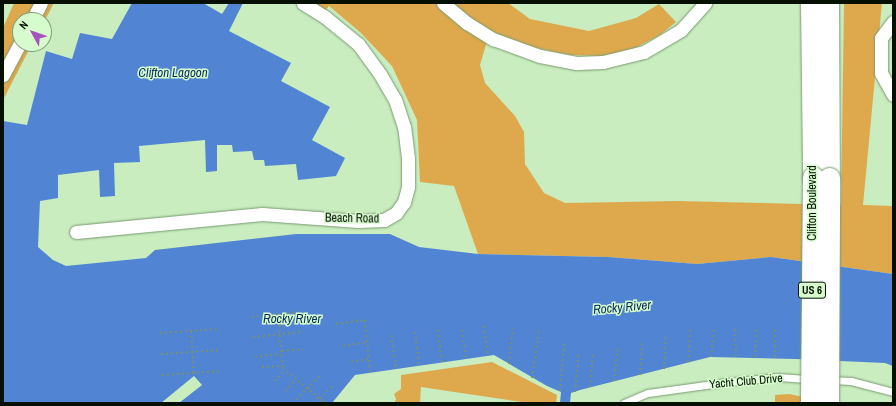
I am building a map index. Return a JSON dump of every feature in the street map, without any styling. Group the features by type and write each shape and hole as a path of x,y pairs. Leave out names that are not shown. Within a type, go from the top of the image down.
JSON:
{"main road":[{"name":"Clifton Boulevard","path":"811,3 821,178 828,403"},
{"name":"Clifton Boulevard","path":"811,403 828,3"}],"street":[{"path":"36,12 41,3"},
{"name":"Beach Road","path":"76,232 262,214 358,221 384,220 396,213 404,202 408,187 408,165 404,127 395,100 380,74 358,44 325,17 303,3"},
{"path":"443,3 467,23 493,38 540,56 577,63 602,62 644,52 682,30 705,3"},
{"path":"893,22 882,38 881,72 893,95"},
{"path":"3,75 15,52"}],"lane":[{"name":"Yacht Club Drive","path":"624,403 648,393 778,377 851,381 893,392"}],"path":[{"path":"252,317 302,312"},
{"path":"278,315 283,366 285,370 325,403"},
{"path":"336,324 365,320 370,359 370,372"},
{"path":"484,326 488,356"},
{"path":"509,364 514,328"},
{"path":"160,333 220,329"},
{"path":"712,357 714,329"},
{"path":"735,329 736,357"},
{"path":"438,330 442,363"},
{"path":"462,330 466,359"},
{"path":"688,362 690,330"},
{"path":"756,330 756,357"},
{"path":"775,330 775,358"},
{"path":"191,331 194,374"},
{"path":"532,378 539,331"},
{"path":"253,337 301,332"},
{"path":"415,332 420,365"},
{"path":"391,336 396,368"},
{"path":"664,369 666,336"},
{"path":"343,346 368,342"},
{"path":"640,375 642,343"},
{"path":"560,391 564,344"},
{"path":"282,351 303,349"},
{"path":"614,381 618,349"},
{"path":"161,354 221,350"},
{"path":"575,392 579,352"},
{"path":"255,357 282,354"},
{"path":"590,387 593,355"},
{"path":"351,362 370,359"},
{"path":"262,367 283,366"},
{"path":"275,381 285,370"},
{"path":"162,375 222,371"},
{"path":"297,400 321,374"},
{"path":"286,391 296,379"},
{"path":"314,403 333,385"}],"shaded area":[{"path":"14,3 54,3 49,12 12,12 12,52 28,52 3,100 3,28"},
{"path":"313,3 508,3 530,19 589,31 636,18 659,4 676,22 660,35 631,50 600,56 570,55 536,48 490,31 480,65 485,83 515,116 524,132 525,164 544,193 565,203 678,201 841,205 844,3 882,3 863,205 893,206 893,274 771,257 697,264 608,257 478,254 454,186 420,182 417,120 392,66 361,33 329,6 325,11"},
{"path":"492,362 557,395 556,403 529,403 421,387 420,403 395,402 396,399 394,394 401,389 401,375"},
{"path":"789,394 832,403 775,403 775,395"}],"water":[{"name":"Rocky River","path":"132,3 203,3 222,14 229,3 243,3 229,31 291,63 281,81 330,107 312,140 345,158 336,176 298,180 296,164 265,166 264,160 254,160 252,151 233,152 232,145 217,145 217,171 206,172 205,140 139,146 140,162 114,163 115,196 100,197 99,170 58,175 58,198 40,201 38,247 53,260 66,266 146,258 155,250 296,234 390,234 419,247 478,254 608,257 697,264 771,257 893,274 893,366 885,363 710,357 580,390 571,393 570,403 560,403 561,392 547,386 494,355 355,375 332,403 179,403 202,385 194,376 161,403 3,403 3,121 27,125 46,52 72,59 80,33 112,39"}],"water label":[{"name":"Clifton Lagoon","path":"173,73"}]}
